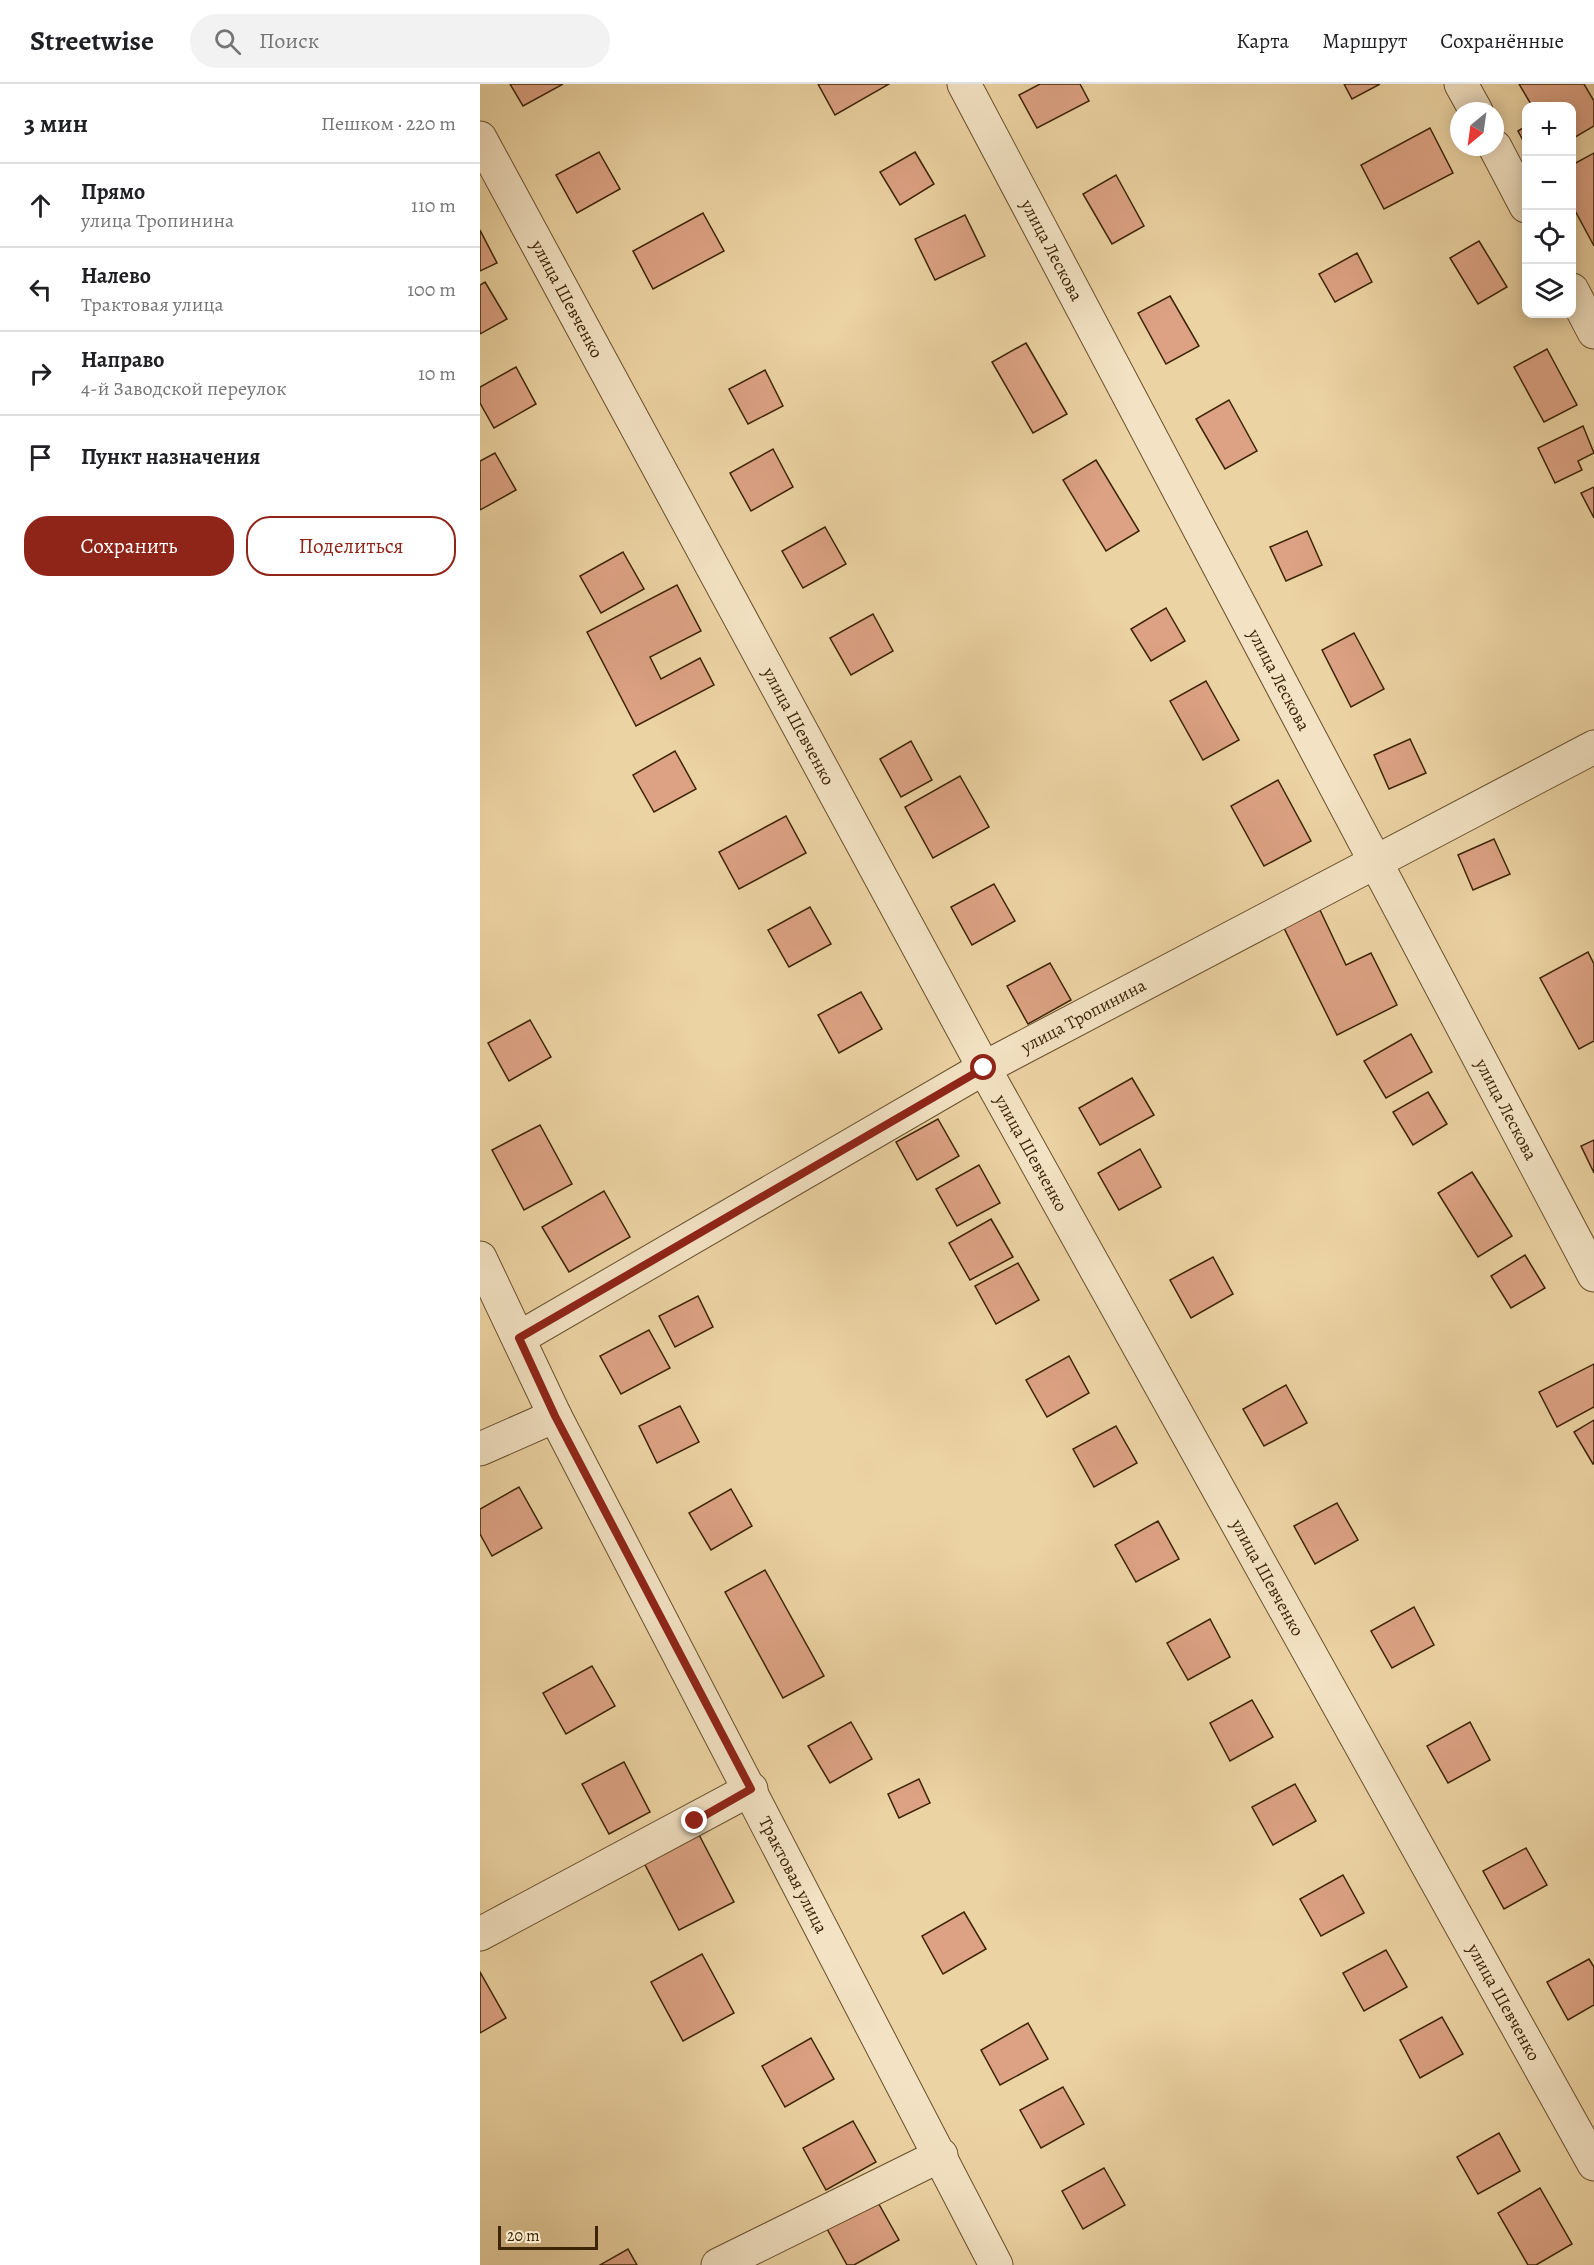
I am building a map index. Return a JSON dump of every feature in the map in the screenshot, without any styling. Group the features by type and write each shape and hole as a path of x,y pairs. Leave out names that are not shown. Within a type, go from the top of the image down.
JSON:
{"street":[{"name":"улица Лескова","path":"964,84 1374,863 1594,1275"},
{"path":"1461,84 1471,102"},
{"name":"улица Шевченко","path":"480,138 984,1068 1594,2164"},
{"path":"1500,156 1522,197"},
{"path":"1576,298 1594,332"},
{"name":"улица Тропинина","path":"519,1338 984,1068 1594,747"},
{"name":"Трактовая улица","path":"480,1258 555,1416 751,1789 996,2265"},
{"path":"480,1449 555,1416"},
{"path":"480,1934 751,1789"},
{"path":"718,2265 941,2155"}],"building":[{"path":"510,84 563,84 523,106"},
{"path":"818,84 889,84 835,115"},
{"path":"1040,84 1080,84 1089,101 1037,128 1019,95"},
{"path":"1344,84 1380,84 1352,99"},
{"path":"1519,84 1584,84 1594,101 1594,126 1576,137 1576,102 1530,102"},
{"path":"1430,128 1453,173 1384,209 1361,165"},
{"path":"599,152 620,189 577,213 556,175"},
{"path":"915,152 934,184 900,205 880,172"},
{"path":"1594,153 1594,246 1576,212 1576,163"},
{"path":"1116,175 1144,226 1112,244 1083,194"},
{"path":"703,213 724,251 653,289 633,251"},
{"path":"965,215 985,256 935,280 915,239"},
{"path":"480,230 497,263 480,271"},
{"path":"1479,241 1507,287 1478,304 1450,258"},
{"path":"1357,253 1372,282 1335,302 1319,274"},
{"path":"485,282 507,319 480,334 480,285"},
{"path":"1170,296 1199,346 1166,364 1138,313"},
{"path":"1026,343 1067,414 1033,433 992,362"},
{"path":"1547,349 1577,405 1544,422 1514,367"},
{"path":"516,367 536,404 494,428 480,403 480,387"},
{"path":"765,370 783,406 748,424 729,389"},
{"path":"1229,400 1257,451 1225,469 1196,419"},
{"path":"1583,426 1594,453 1578,461 1582,470 1555,483 1538,448"},
{"path":"773,449 793,487 751,511 730,473"},
{"path":"495,453 516,490 480,510 480,461"},
{"path":"1096,460 1139,531 1106,551 1063,480"},
{"path":"1594,487 1594,518 1581,493"},
{"path":"825,527 846,564 803,588 782,551"},
{"path":"1307,531 1322,565 1286,581 1270,547"},
{"path":"623,552 644,589 601,613 580,576"},
{"path":"677,585 701,631 650,657 661,679 700,658 714,685 636,726 587,632"},
{"path":"1166,608 1185,641 1151,661 1131,629"},
{"path":"873,614 893,651 851,675 830,638"},
{"path":"1354,633 1384,689 1351,707 1322,650"},
{"path":"1206,681 1239,740 1203,760 1170,701"},
{"path":"1410,739 1426,773 1389,789 1374,755"},
{"path":"911,741 932,780 901,797 880,759"},
{"path":"675,751 696,789 654,812 633,775"},
{"path":"960,776 989,827 933,858 905,807"},
{"path":"1278,780 1311,841 1264,866 1231,806"},
{"path":"786,816 806,853 739,889 719,852"},
{"path":"1494,839 1510,874 1473,890 1458,855"},
{"path":"994,884 1015,921 972,945 951,907"},
{"path":"810,907 831,944 789,967 768,930"},
{"path":"1320,910 1346,965 1371,953 1397,1005 1337,1035 1284,928"},
{"path":"1588,952 1594,964 1594,1041 1579,1049 1540,978"},
{"path":"1050,963 1071,1000 1028,1024 1007,986"},
{"path":"861,992 882,1029 839,1053 818,1015"},
{"path":"530,1020 551,1057 509,1081 488,1043"},
{"path":"1411,1034 1432,1072 1386,1098 1364,1061"},
{"path":"1132,1078 1154,1115 1100,1145 1079,1108"},
{"path":"1428,1092 1447,1124 1413,1145 1393,1112"},
{"path":"938,1119 959,1156 917,1180 896,1142"},
{"path":"540,1125 572,1184 524,1210 492,1150"},
{"path":"1594,1140 1594,1173 1581,1146"},
{"path":"1140,1149 1161,1187 1119,1210 1098,1173"},
{"path":"979,1165 1000,1203 957,1226 936,1189"},
{"path":"1472,1172 1512,1236 1478,1257 1438,1193"},
{"path":"604,1191 630,1237 569,1272 542,1227"},
{"path":"991,1219 1013,1257 970,1280 949,1243"},
{"path":"1525,1255 1545,1288 1511,1308 1491,1276"},
{"path":"1213,1257 1233,1294 1191,1318 1170,1280"},
{"path":"1018,1263 1039,1300 996,1324 975,1286"},
{"path":"698,1296 713,1327 675,1347 659,1316"},
{"path":"649,1330 670,1368 621,1394 600,1356"},
{"path":"1069,1356 1089,1393 1047,1417 1026,1380"},
{"path":"1594,1364 1594,1407 1557,1427 1539,1392"},
{"path":"1286,1385 1307,1423 1264,1446 1243,1409"},
{"path":"680,1406 699,1442 657,1463 639,1426"},
{"path":"1594,1420 1594,1464 1593,1464 1574,1432"},
{"path":"1116,1426 1137,1463 1094,1487 1073,1449"},
{"path":"519,1487 542,1528 492,1556 480,1534 480,1509"},
{"path":"731,1489 752,1526 711,1550 689,1513"},
{"path":"1337,1503 1358,1540 1315,1564 1294,1526"},
{"path":"1158,1521 1179,1559 1136,1582 1115,1545"},
{"path":"765,1570 824,1676 783,1698 725,1592"},
{"path":"1414,1607 1434,1645 1392,1668 1371,1631"},
{"path":"1210,1619 1230,1657 1188,1680 1167,1643"},
{"path":"592,1666 615,1706 566,1734 543,1693"},
{"path":"1252,1700 1273,1737 1230,1761 1210,1723"},
{"path":"851,1722 872,1759 830,1783 808,1746"},
{"path":"1470,1722 1490,1760 1448,1783 1427,1746"},
{"path":"624,1762 650,1812 609,1834 582,1784"},
{"path":"919,1779 930,1803 899,1818 888,1794"},
{"path":"1295,1784 1316,1821 1273,1845 1252,1807"},
{"path":"696,1829 734,1902 679,1930 641,1857"},
{"path":"1526,1848 1547,1885 1504,1909 1483,1871"},
{"path":"1343,1875 1364,1913 1321,1936 1300,1899"},
{"path":"964,1912 986,1949 943,1974 922,1936"},
{"path":"1386,1950 1407,1987 1364,2011 1343,1973"},
{"path":"702,1954 734,2013 683,2041 651,1982"},
{"path":"1589,1959 1594,1967 1594,2005 1568,2020 1547,1982"},
{"path":"480,1972 506,2018 480,2033"},
{"path":"1442,2017 1463,2054 1420,2078 1400,2040"},
{"path":"1028,2023 1048,2059 1000,2085 981,2050"},
{"path":"811,2038 834,2079 785,2107 762,2066"},
{"path":"1063,2087 1084,2124 1041,2148 1020,2110"},
{"path":"853,2121 876,2162 826,2190 803,2148"},
{"path":"1499,2133 1520,2171 1478,2194 1457,2157"},
{"path":"1104,2168 1125,2205 1083,2229 1062,2191"},
{"path":"1540,2188 1572,2244 1536,2265 1528,2265 1498,2213"},
{"path":"876,2199 899,2240 854,2265 847,2265 826,2227"},
{"path":"628,2249 637,2265 600,2265"}],"route":[{"path":"695,1821 751,1789 555,1416 519,1338 984,1068"}]}
